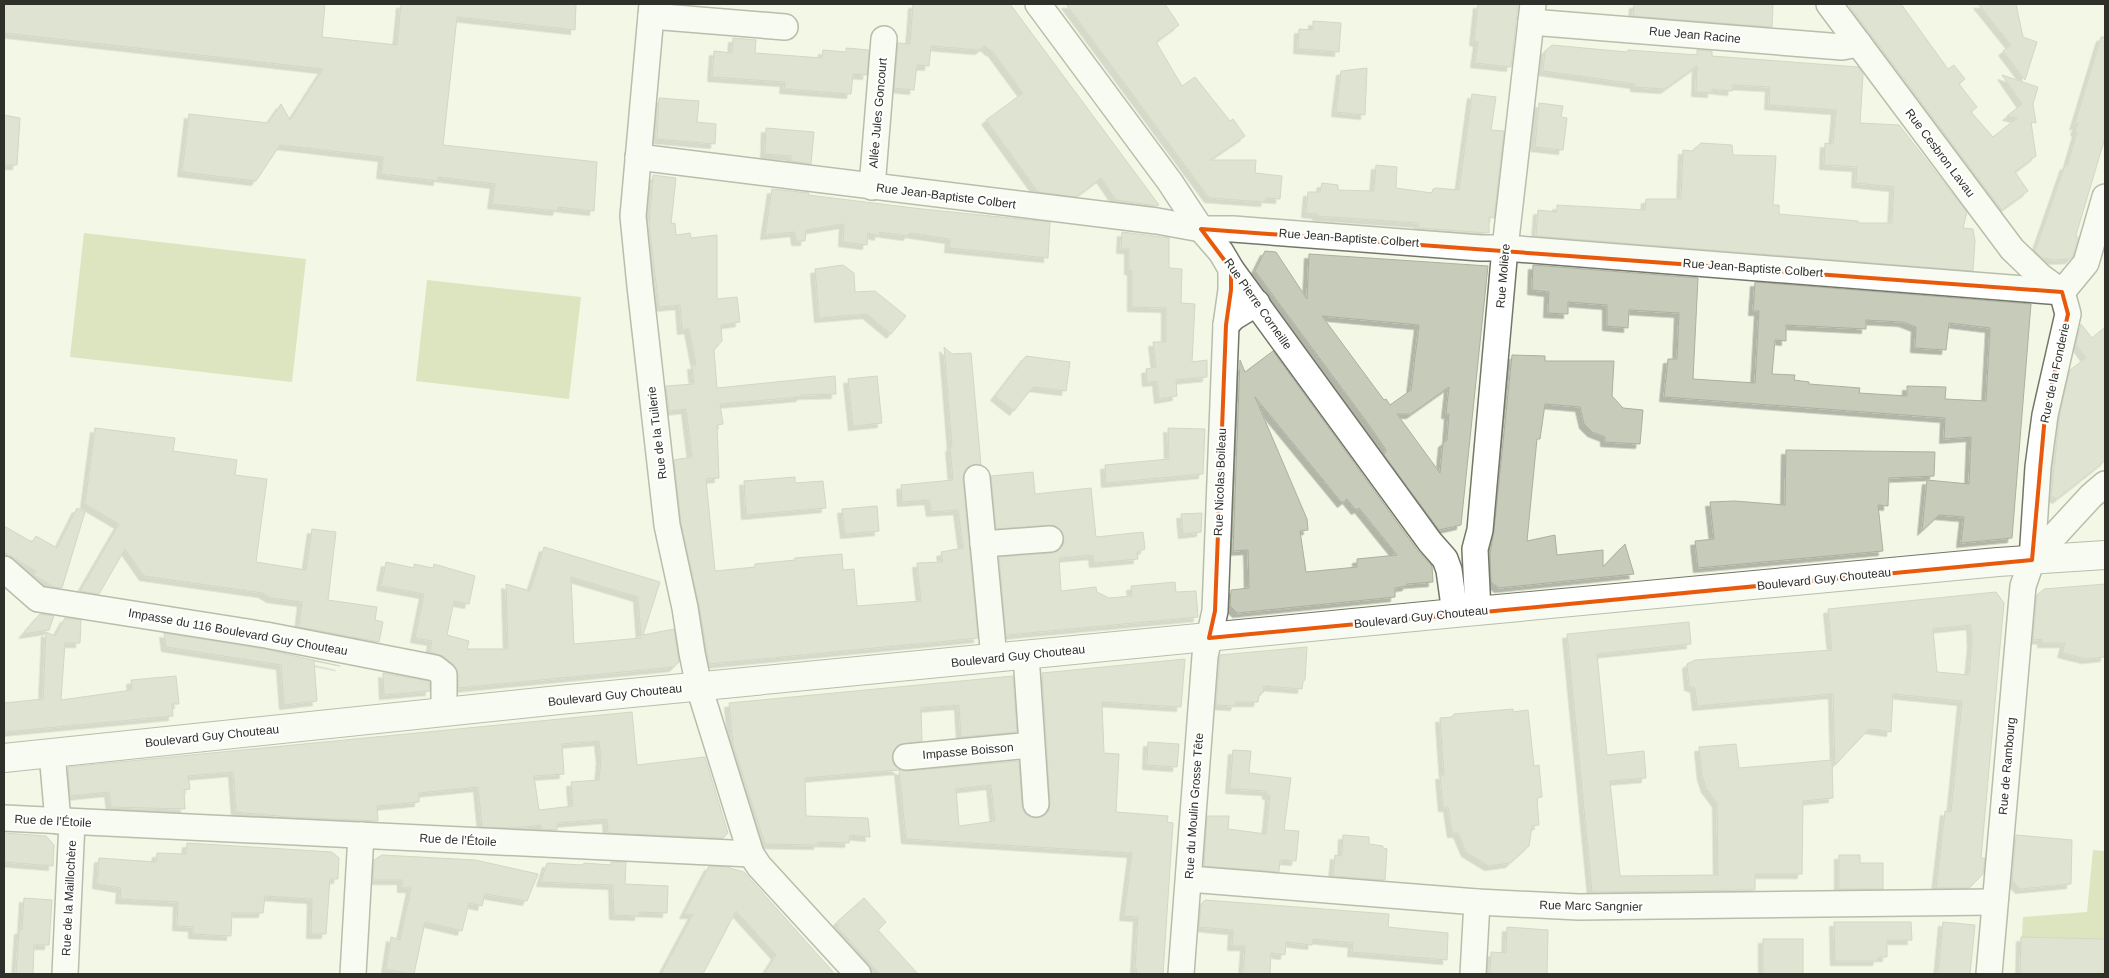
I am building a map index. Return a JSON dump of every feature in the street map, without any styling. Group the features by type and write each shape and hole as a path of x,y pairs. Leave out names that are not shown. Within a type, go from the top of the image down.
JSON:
{"main road":[{"name":"Boulevard Guy Chouteau","path":"4,758 444,712 1466,612 2032,560 2105,555"}],"street":[{"name":"Rue Pierre Corneille","path":"1038,4 1170,182 1201,229 1221,252 1231,269 1430,542 1445,559 1466,612"},
{"name":"Rue Cesbron Lavau","path":"1829,4 2012,249 2040,276 2062,292"},
{"path":"652,10 785,27"},
{"name":"Rue de la Tuilerie","path":"652,10 633,216 668,525 685,608 698,687 751,854"},
{"name":"Rue Jean Racine","path":"1532,13 1842,47 1859,44"},
{"name":"Rue Molière","path":"1466,612 1481,520 1505,248 1532,13"},
{"name":"Allée Jules Goncourt","path":"872,187 884,39"},
{"name":"Rue Jean-Baptiste Colbert","path":"638,157 1157,221 1201,229 1233,229 1480,248 1505,248 2062,292"},
{"path":"2062,292 2086,263 2105,197"},
{"name":"Rue Nicolas Boileau","path":"1209,638 1215,611 1226,325 1231,290 1231,269"},
{"name":"Rue de la Fonderie","path":"2032,560 2038,467 2045,415 2068,314 2062,292"},
{"path":"1226,325 1234,317 1257,304"},
{"path":"977,478 994,658"},
{"path":"2032,560 2091,496 2105,484"},
{"path":"983,544 1050,539"},
{"path":"1445,559 1464,557 1475,549"},
{"name":"Rue de Rambourg","path":"1988,974 2023,586 2032,560"},
{"name":"Impasse du 116 Boulevard Guy Chouteau","path":"4,569 38,599 266,635 435,668 444,675 444,712"},
{"name":"Rue du Moulin Grosse Tête","path":"1181,974 1209,638"},
{"name":"Impasse Boisson","path":"1026,655 1036,804"},
{"name":"Impasse Boisson","path":"906,757 1031,745"},
{"name":"Rue de la Maillochère","path":"52,752 65,821 65,974"},
{"name":"Rue de l’Étoile","path":"4,818 751,854"},
{"path":"354,974 361,835"},
{"path":"751,854 858,974"},
{"name":"Rue Marc Sangnier","path":"1189,879 1477,902 1579,907 1994,902"},
{"path":"1473,974 1477,902"}],"highlighted area":[{"path":"1201,229 2062,292 2068,314 2045,415 2032,560 1209,638 1215,611 1226,325 1231,290 1231,269"}],"green space":[{"path":"84,233 306,259 292,382 70,357"},
{"path":"427,280 581,297 569,399 416,381"},
{"path":"2093,850 2105,851 2105,974 2020,974 2023,917 2087,912"}],"building":[{"path":"4,4 325,4 322,37 397,45 401,4 576,4 575,30 457,17 443,145 597,162 594,211 558,207 557,211 492,204 495,184 438,177 438,181 381,174 383,157 280,145 256,181 182,172 189,114 268,123 281,104 290,120 323,69 4,33"},
{"path":"913,4 1010,4 1159,205 1116,200 1101,178 1076,197 1038,192 986,120 1023,93 992,51 985,46 979,50 931,46 929,66 917,65 914,90 894,88 898,43 910,44"},
{"path":"1066,4 1165,4 1179,25 1156,42 1182,86 1195,77 1230,121 1233,119 1245,136 1210,160 1256,160 1255,173 1282,176 1280,199 1266,198 1265,202 1209,198"},
{"path":"1478,4 1518,4 1511,67 1475,63 1478,42 1474,41"},
{"path":"1634,4 1773,4 1772,27 1633,16"},
{"path":"1848,4 1901,4 1948,69 1954,65 1965,79 1959,84 1977,107 1971,112 1993,137 2017,118 2007,116 2022,104 2002,75 2038,87 2033,104 2036,123 2031,122 2036,156 2015,172 2028,191 2002,210"},
{"path":"1978,4 2016,4 2023,37 2037,42 2025,80 2003,51 2011,45"},
{"path":"1313,21 1341,23 1339,52 1298,49 1299,29 1313,30"},
{"path":"2101,37 2105,37 2105,138 2076,235 2078,238 2073,256 2070,259 2052,260 2041,257 2035,251 2065,165 2067,166 2078,123 2074,126"},
{"path":"733,38 756,40 755,53 822,58 823,50 846,52 846,48 869,50 867,75 853,74 851,94 784,89 785,82 712,77 714,51 732,53"},
{"path":"1552,45 1627,52 1628,50 1697,55 1697,50 1712,51 1712,56 1858,67 1863,74 1860,123 1899,125 1967,212 1963,228 1973,229 1975,241 1973,271 1536,236 1538,210 1557,212 1557,205 1645,210 1646,199 1681,199 1683,150 1692,151 1701,143 1732,145 1733,155 1776,156 1773,205 1779,205 1779,214 1858,221 1858,223 1892,223 1894,187 1856,183 1857,167 1824,165 1825,143 1833,144 1836,110 1769,105 1770,87 1733,85 1732,91 1712,89 1712,93 1696,92 1697,66 1665,89 1635,87 1635,84 1543,71 1545,51"},
{"path":"1367,68 1365,115 1336,112 1341,71"},
{"path":"1472,94 1496,97 1491,130 1504,131 1494,218 1489,217 1489,233 1418,228 1419,223 1317,216 1317,214 1306,213 1308,192 1320,192 1322,183 1338,185 1338,190 1374,191 1376,165 1397,167 1396,188 1432,193 1433,189 1436,188 1459,190"},
{"path":"659,98 699,101 697,122 716,124 715,144 657,139"},
{"path":"1539,103 1563,106 1561,117 1567,118 1563,150 1535,147"},
{"path":"4,115 20,118 17,165 4,165"},
{"path":"766,128 814,132 811,164 791,161 791,156 765,154"},
{"path":"653,175 676,178 671,224 675,223 676,235 690,233 691,238 717,235 717,299 737,297 740,322 721,325 722,341 714,350 717,388 835,376 836,394 800,395 801,397 720,404 723,424 717,425 719,478 706,479 715,571 755,567 755,564 795,560 795,558 842,554 843,570 854,569 857,606 921,601 917,563 943,562 941,552 963,548 958,510 931,512 929,500 902,502 901,485 953,480 944,347 952,354 971,353 981,465 975,464 968,467 964,472 963,479 978,638 709,664 699,605 681,523 674,460 692,457 686,409 669,411 666,386 694,384 692,365 696,365 689,329 682,330 680,305 659,307 649,225"},
{"path":"772,189 922,209 1050,222 1048,258 949,248 950,239 909,233 908,236 879,232 879,236 868,233 867,245 843,242 844,224 806,230 805,241 796,241 795,232 765,235"},
{"path":"1122,232 1169,238 1169,268 1182,269 1181,303 1195,304 1192,362 1207,360 1207,377 1176,380 1177,396 1159,399 1157,381 1147,382 1146,369 1156,367 1153,342 1166,342 1166,308 1132,307 1132,271 1129,270 1129,249 1121,249"},
{"path":"1265,251 1276,252 1307,299 1309,254 1488,266 1461,525 1439,530 1384,455 1386,450 1369,425 1255,271","holes":["1322,316 1419,325 1411,390 1390,405 1386,399 1384,400","1449,387 1446,414 1449,414 1447,440 1443,443 1440,473 1397,414 1411,414"]},
{"path":"843,265 854,273 855,292 875,291 906,316 891,334 867,314 819,318 815,269"},
{"path":"1533,265 1698,278 1693,379 1755,383 1759,311 1753,311 1755,282 2031,304 2012,538 1961,543 1964,517 1939,515 1922,531 1927,480 1969,484 1971,437 1944,439 1945,418 1664,397 1668,359 1677,359 1679,313 1629,310 1628,328 1607,326 1607,305 1568,302 1568,314 1548,313 1549,292 1532,290","holes":["1866,320 1903,322 1916,327 1915,348 1946,350 1949,323 1990,328 1986,401 1945,399 1946,387 1907,386 1907,396 1859,393 1860,388 1809,384 1809,382 1794,380 1795,375 1772,374 1775,340 1786,341 1786,325 1866,329"]},
{"path":"2081,324 2092,338 2105,327 2105,461 2057,499 2051,496 2060,412 2070,370 2086,358 2076,344"},
{"path":"1273,351 1418,551 1432,566 1433,582 1407,584 1407,586 1395,588 1395,597 1237,613 1230,606 1231,590 1249,588 1248,550 1233,551 1240,360 1245,372","holes":["1255,397 1342,503 1347,499 1356,510 1359,508 1397,555 1357,559 1357,567 1306,572 1300,531 1308,530 1307,519"]},
{"path":"1512,355 1545,356 1545,361 1614,361 1612,396 1623,408 1643,410 1640,444 1605,442 1605,437 1592,432 1584,424 1580,407 1545,404 1540,439 1537,439 1527,541 1555,535 1557,555 1603,550 1603,567 1625,544 1634,574 1499,588 1491,582 1490,554"},
{"path":"1026,356 1070,362 1066,391 1033,387 1014,411 995,396"},
{"path":"877,376 882,423 853,426 848,379"},
{"path":"95,428 175,438 173,451 237,460 235,475 267,479 256,562 306,570 312,529 336,532 328,600 377,607 375,620 383,622 379,642 299,627 302,602 271,598 263,593 144,576 125,549 99,594 80,591 119,524 85,504"},
{"path":"1168,428 1205,429 1203,474 1106,483 1105,465 1169,459"},
{"path":"1786,450 1935,452 1934,476 1889,478 1888,506 1878,505 1883,551 1698,568 1695,541 1714,539 1710,502 1735,501 1785,505"},
{"path":"1033,472 1035,494 1091,488 1096,537 1143,532 1145,549 1137,552 1138,559 1094,563 1093,555 1059,558 1061,591 1096,587 1097,592 1109,598 1132,596 1131,586 1175,582 1176,592 1196,591 1198,617 1006,635 999,557 1052,553 1058,551 1063,545 1062,531 1056,526 996,529 991,476"},
{"path":"795,477 795,483 823,481 826,508 746,515 744,481"},
{"path":"877,506 879,531 845,534 842,509"},
{"path":"77,508 85,512 62,588 54,587 34,575 36,571 4,552 4,526 32,542 36,536 57,548"},
{"path":"1202,513 1201,532 1183,534 1181,514"},
{"path":"544,547 660,582 643,635 674,629 679,662 674,667 458,688 458,675 453,664 443,656 430,652 432,641 415,638 424,594 381,586 386,562 414,568 414,564 433,568 434,564 475,576 469,604 454,601 447,635 469,641 467,649 508,649 506,584 530,591","holes":["571,577 638,597 641,638 574,644"]},
{"path":"2105,584 2105,657 2086,659 2062,653 2065,643 2042,643 2042,639 2033,640 2037,595 2044,589"},
{"path":"1996,592 2004,603 1981,858 1985,858 1983,874 1969,888 1936,888 1945,811 1951,812 1962,701 1893,694 1891,732 1869,729 1835,765 1833,694 1697,706 1695,688 1689,686 1687,664 1695,660 1832,650 1828,609","holes":["1971,625 1972,643 1969,675 1937,672 1933,629"]},
{"path":"40,614 54,616 49,630 23,634"},
{"path":"65,618 81,620 80,643 65,643 61,700 132,690 131,680 176,676 179,704 172,704 173,716 4,732 4,703 43,699 46,632 55,636"},
{"path":"1689,622 1691,644 1597,654 1607,755 1644,751 1646,778 1610,781 1620,876 1718,875 1717,803 1706,788 1702,776 1699,747 1736,744 1739,768 1832,760 1833,798 1803,801 1802,874 1755,874 1755,890 1592,892 1567,634"},
{"path":"164,633 264,649 340,666 314,661 317,701 284,705 281,665 166,647"},
{"path":"1307,647 1305,680 1303,681 1302,689 1264,686 1263,693 1261,692 1261,695 1259,695 1258,702 1236,702 1235,706 1216,705 1220,655"},
{"path":"1185,659 1181,707 1102,702 1104,753 1119,754 1116,812 1168,816 1167,822 1173,823 1163,974 1136,974 1138,917 1124,916 1132,853 906,839 899,770 805,778 806,816 868,818 870,837 850,835 849,843 818,842 818,845 765,844 733,745 729,703 1013,676 1017,732 961,737 959,705 921,708 922,741 898,745 893,752 892,759 894,765 900,770 907,771 1019,761 1024,812 1029,817 1037,818 1044,816 1049,811 1050,803 1042,673","holes":["991,785 995,821 959,826 956,789"]},
{"path":"383,673 429,681 430,691 384,695"},
{"path":"1513,709 1513,712 1528,710 1534,766 1539,765 1542,797 1537,798 1539,825 1532,826 1529,846 1510,863 1489,866 1466,852 1458,833 1452,833 1448,807 1443,807 1440,775 1444,775 1440,718 1452,717 1454,714"},
{"path":"632,712 637,765 705,757 728,833 723,838 608,833 607,819 557,823 557,830 541,829 541,825 515,828 482,827 478,787 419,793 419,802 377,806 378,821 289,817 236,812 233,772 188,776 190,789 184,790 185,809 111,807 109,792 70,796 68,767","holes":["599,741 601,759 599,780 571,782 573,806 539,810 534,776 564,774 562,744"]},
{"path":"1148,742 1179,744 1177,767 1147,765"},
{"path":"1233,750 1251,751 1249,773 1291,778 1284,830 1299,831 1296,861 1280,860 1279,872 1204,866 1207,816 1229,816 1228,829 1266,834 1270,795 1267,795 1267,791 1230,789"},
{"path":"4,833 46,836 54,845 53,866 4,862"},
{"path":"1343,835 1369,837 1369,844 1383,846 1383,848 1387,849 1385,880 1333,876 1335,855 1342,856"},
{"path":"2016,835 2072,840 2071,884 2020,889 2012,881"},
{"path":"187,843 332,852 339,858 338,879 330,879 326,934 311,934 312,899 265,896 263,913 232,913 231,936 193,934 193,927 177,926 178,902 120,899 121,888 97,884 99,858 156,862 157,853 186,854"},
{"path":"382,855 475,860 538,874 527,901 485,894 482,906 469,903 462,931 425,922 414,974 410,974 386,969 391,937 400,940 411,888 402,888 402,880 373,880 374,860"},
{"path":"1839,855 1860,855 1860,863 1883,863 1883,889 1839,889"},
{"path":"611,862 626,862 625,884 668,886 667,913 639,912 639,916 614,915 613,885 541,882 547,863 611,865"},
{"path":"709,866 727,867 744,872 835,974 764,974 776,955 736,911 703,974 661,974 693,914 684,914"},
{"path":"24,898 52,900 49,945 34,945 33,974 16,974 19,930 22,930"},
{"path":"864,898 886,922 878,930 918,974 880,974 838,928 838,921"},
{"path":"1205,900 1389,914 1388,927 1448,933 1447,960 1352,952 1353,943 1313,939 1312,945 1286,942 1285,955 1271,953 1270,974 1243,974 1245,946 1232,946 1233,930 1199,927 1201,904"},
{"path":"1834,922 1911,922 1912,940 1887,940 1887,957 1878,957 1877,961 1835,961"},
{"path":"1943,922 1975,925 1970,974 1938,974"},
{"path":"1507,927 1548,930 1547,974 1490,974 1491,952 1506,953"},
{"path":"2021,937 2105,939 2104,974 2020,974"},
{"path":"1763,939 1803,939 1803,974 1763,974"}]}
